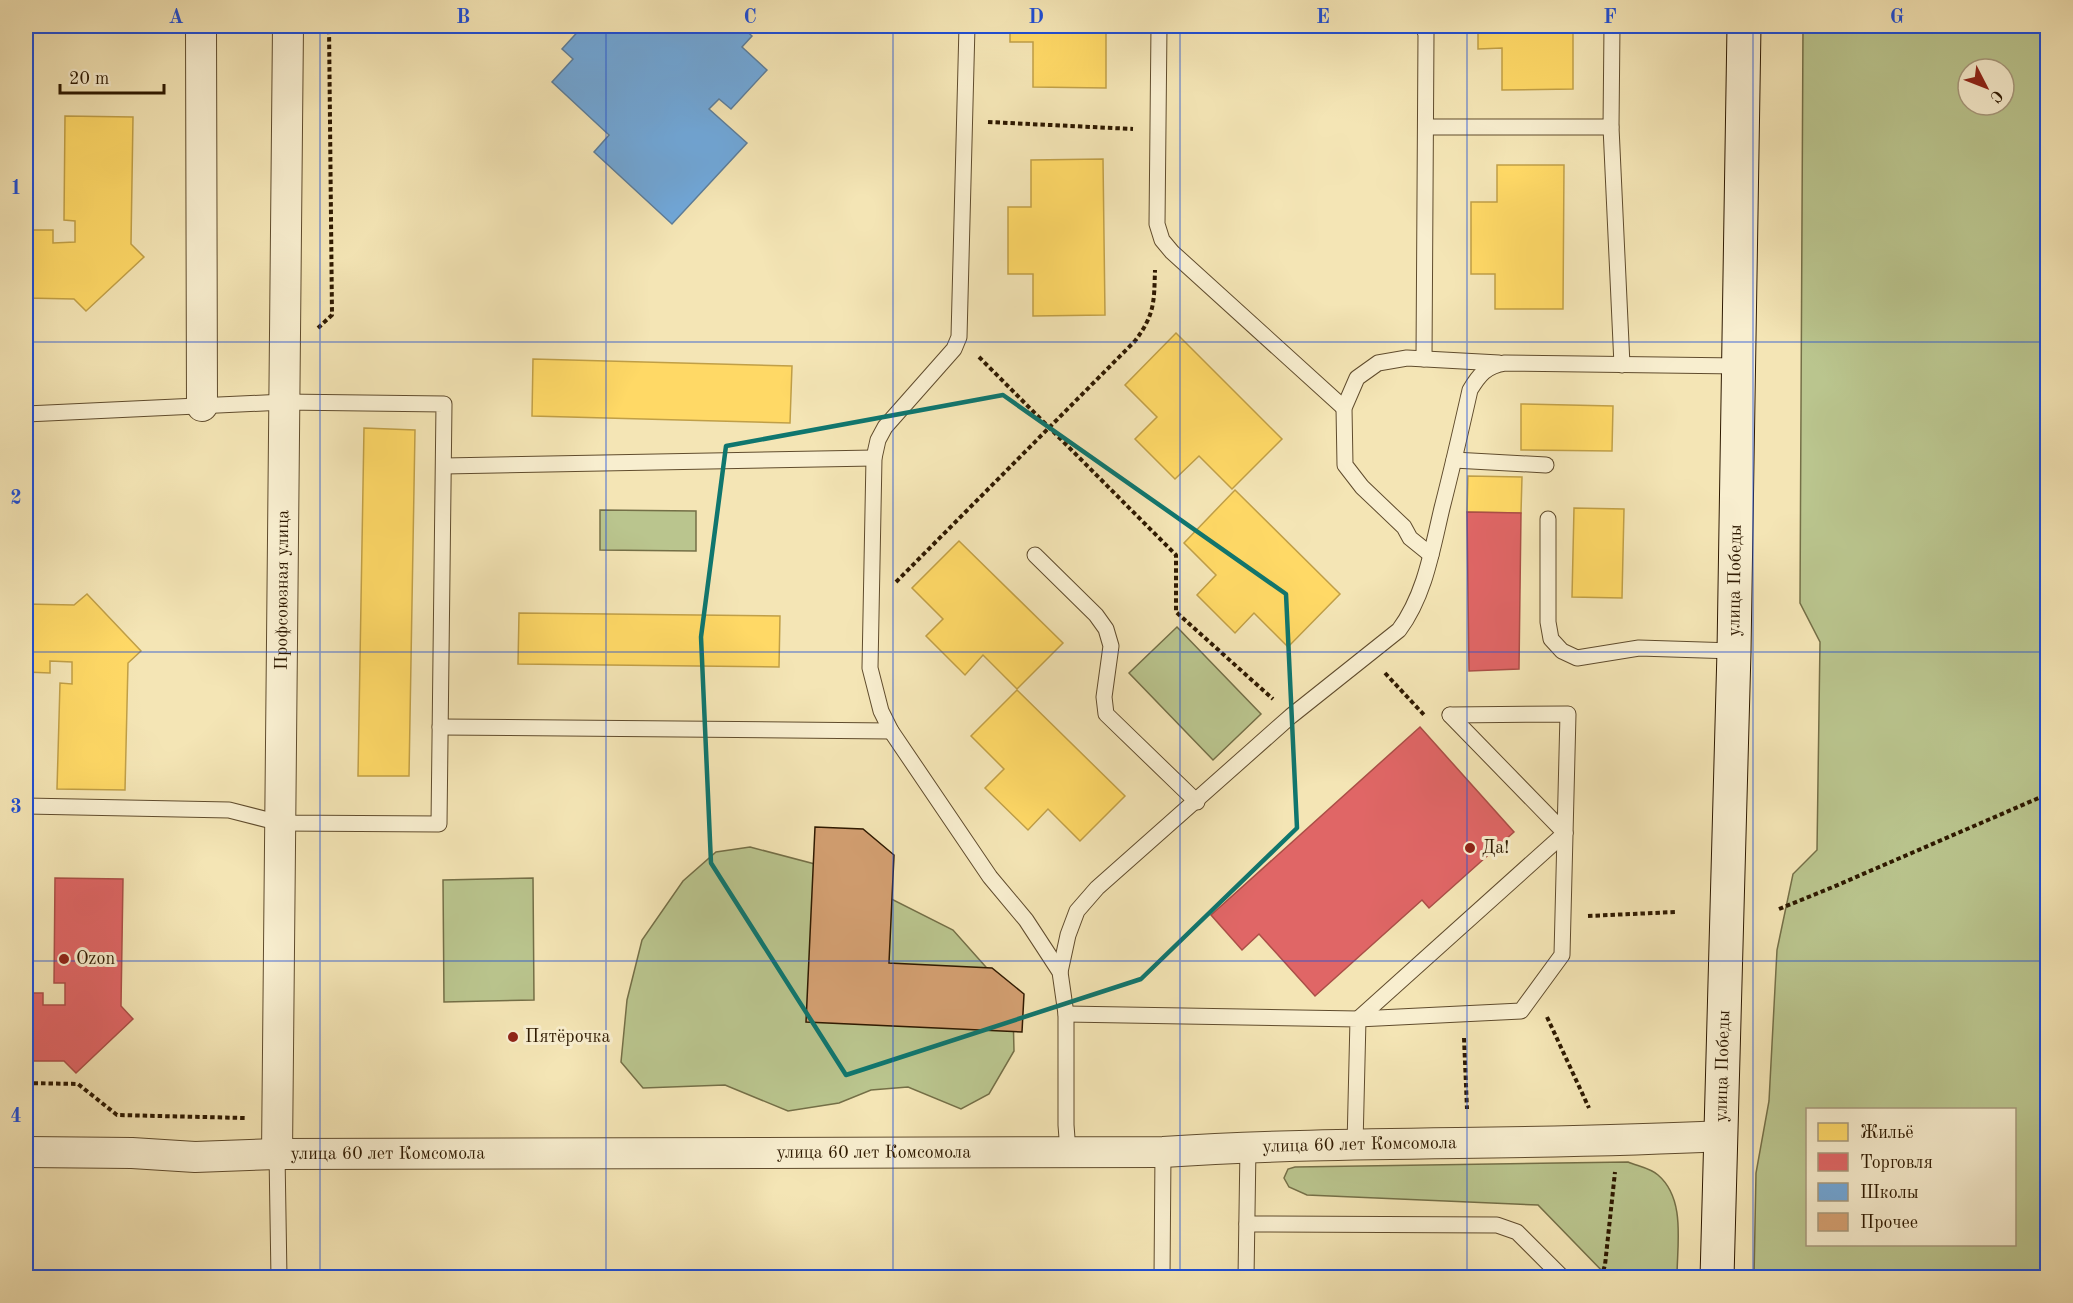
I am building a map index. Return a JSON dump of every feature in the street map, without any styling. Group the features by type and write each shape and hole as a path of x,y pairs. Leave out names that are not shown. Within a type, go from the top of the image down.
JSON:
{"street":[{"path":"201,26 202,406"},
{"name":"Профсоюзная улица","path":"277,1154 288,26"},
{"name":"улица Победы","path":"1717,1278 1734,651 1744,26"},
{"name":"улица 60 лет Комсомола","path":"26,1152 132,1153 195,1157 277,1154 1163,1152 1248,1147 1604,1142 1720,1136"}],"lane":[{"path":"967,26 959,337 954,349 885,427 878,440 873,459 870,668 881,711 891,731 990,877 1026,921 1060,972"},
{"path":"1159,26 1157,224 1162,240 1172,252 1344,408"},
{"path":"1423,26 1426,33 1424,359"},
{"path":"1612,26 1611,128 1622,365"},
{"path":"1426,127 1611,128"},
{"path":"1431,555 1410,538 1404,527 1362,487 1344,465 1344,408 1357,378 1378,363 1407,358 1504,363 1738,366"},
{"path":"1068,1152 1066,1014 1060,972 1068,935 1077,911 1097,888 1197,802 1291,716 1399,630 1411,614 1431,555 1470,390 1478,377 1491,366 1504,363"},
{"path":"26,414 284,402 444,404 439,824 280,823 230,810 26,806"},
{"path":"444,466 873,459"},
{"path":"1454,460 1546,465"},
{"path":"1548,519 1548,622 1551,639 1562,651 1577,658 1639,648 1734,651"},
{"path":"1035,555 1096,615 1106,629 1111,646 1104,697 1106,714 1197,802"},
{"path":"1066,1014 1358,1019 1521,1011 1562,956 1568,714 1450,715"},
{"path":"1450,715 1565,833"},
{"path":"440,727 891,731"},
{"path":"1355,1145 1358,1019 1565,833"},
{"path":"1246,1278 1248,1147"},
{"path":"1162,1278 1163,1152"},
{"path":"277,1154 279,1278"},
{"path":"1246,1224 1497,1225 1517,1232 1563,1278"}],"path":[{"path":"315,332 332,315 329,26"},
{"path":"965,122 1158,130"},
{"path":"872,607 1135,341 1149,322 1154,301 1157,224"},
{"path":"959,337 1176,555 1176,612 1291,716"},
{"path":"1368,654 1425,716 1450,715"},
{"path":"1779,909 2048,794"},
{"path":"1563,917 1675,912"},
{"path":"1536,992 1592,1114"},
{"path":"1463,1014 1467,1109"},
{"path":"26,1083 78,1084 117,1115 277,1118"},
{"path":"1601,1278 1605,1264 1616,1162"}],"highlighted area":[{"path":"1003,395 1286,594 1297,828 1141,979 846,1075 711,863 701,637 726,446"}],"green space":[{"path":"1803,26 2047,26 2047,1277 1754,1277 1756,1173 1769,1101 1777,950 1793,874 1817,850 1820,642 1800,603"},
{"path":"600,510 696,511 696,551 600,550"},
{"path":"1177,627 1261,714 1213,760 1129,673"},
{"path":"750,847 830,868 953,930 993,975 1013,1011 1014,1051 989,1094 961,1109 908,1087 871,1090 839,1103 788,1111 725,1085 643,1088 621,1062 627,1000 642,940 683,881 716,852"},
{"path":"533,878 534,1000 444,1002 443,880"},
{"path":"1628,1162 1658,1175 1673,1196 1678,1223 1677,1277 1608,1277 1538,1205 1307,1195 1289,1187 1284,1178 1288,1169 1295,1167"}],"building: Жильё":[{"path":"67,26 135,26 135,28"},
{"path":"1010,26 1106,26 1106,88 1033,87 1033,42 1010,42"},
{"path":"1478,26 1573,26 1573,89 1502,90 1502,48 1478,49"},
{"path":"65,116 133,117 131,244 144,257 86,311 74,299 26,298 26,230 53,230 53,243 75,242 75,221 64,220"},
{"path":"1103,159 1105,315 1033,316 1033,274 1008,274 1008,207 1031,207 1031,160"},
{"path":"1497,165 1564,165 1563,309 1495,309 1495,274 1471,274 1471,202 1497,202"},
{"path":"1176,333 1282,439 1232,489 1199,456 1175,479 1135,439 1157,417 1125,385"},
{"path":"533,359 792,366 790,423 532,416"},
{"path":"1521,404 1613,406 1612,451 1521,450"},
{"path":"364,428 415,430 409,776 358,776"},
{"path":"1468,476 1522,477 1521,513 1467,512"},
{"path":"1235,490 1340,594 1288,647 1254,613 1235,633 1197,595 1216,575 1184,543"},
{"path":"1574,508 1624,509 1622,598 1572,597"},
{"path":"959,541 1063,643 1017,689 983,655 965,675 926,636 943,619 912,588"},
{"path":"87,594 141,651 128,663 125,790 57,789 60,683 72,684 72,662 50,661 50,673 26,672 26,604 74,605"},
{"path":"519,613 780,616 779,667 518,664"},
{"path":"1017,690 1125,796 1080,841 1048,809 1028,830 985,788 1004,769 971,736"},
{"path":"423,1275 556,1278 423,1278"}],"building: Торговля":[{"path":"1467,512 1521,513 1519,669 1469,671"},
{"path":"1420,727 1514,832 1429,908 1422,900 1315,996 1259,934 1242,950 1211,915"},
{"path":"55,878 123,879 121,1006 133,1019 76,1073 64,1061 26,1061 26,993 43,993 43,1005 65,1005 65,983 54,983"}],"building: Школы":[{"path":"583,26 741,26 752,36 742,47 767,70 731,109 719,99 709,109 747,143 672,224 594,152 609,135 552,82 573,59 562,49"}],"building: Прочее":[{"path":"815,827 863,829 894,855 889,963 992,968 1024,994 1022,1032 806,1022"}],"place":[{"name":"Да!","path":"1470,848"},
{"name":"Ozon","path":"64,959"},
{"name":"Пятёрочка","path":"513,1037"}]}
